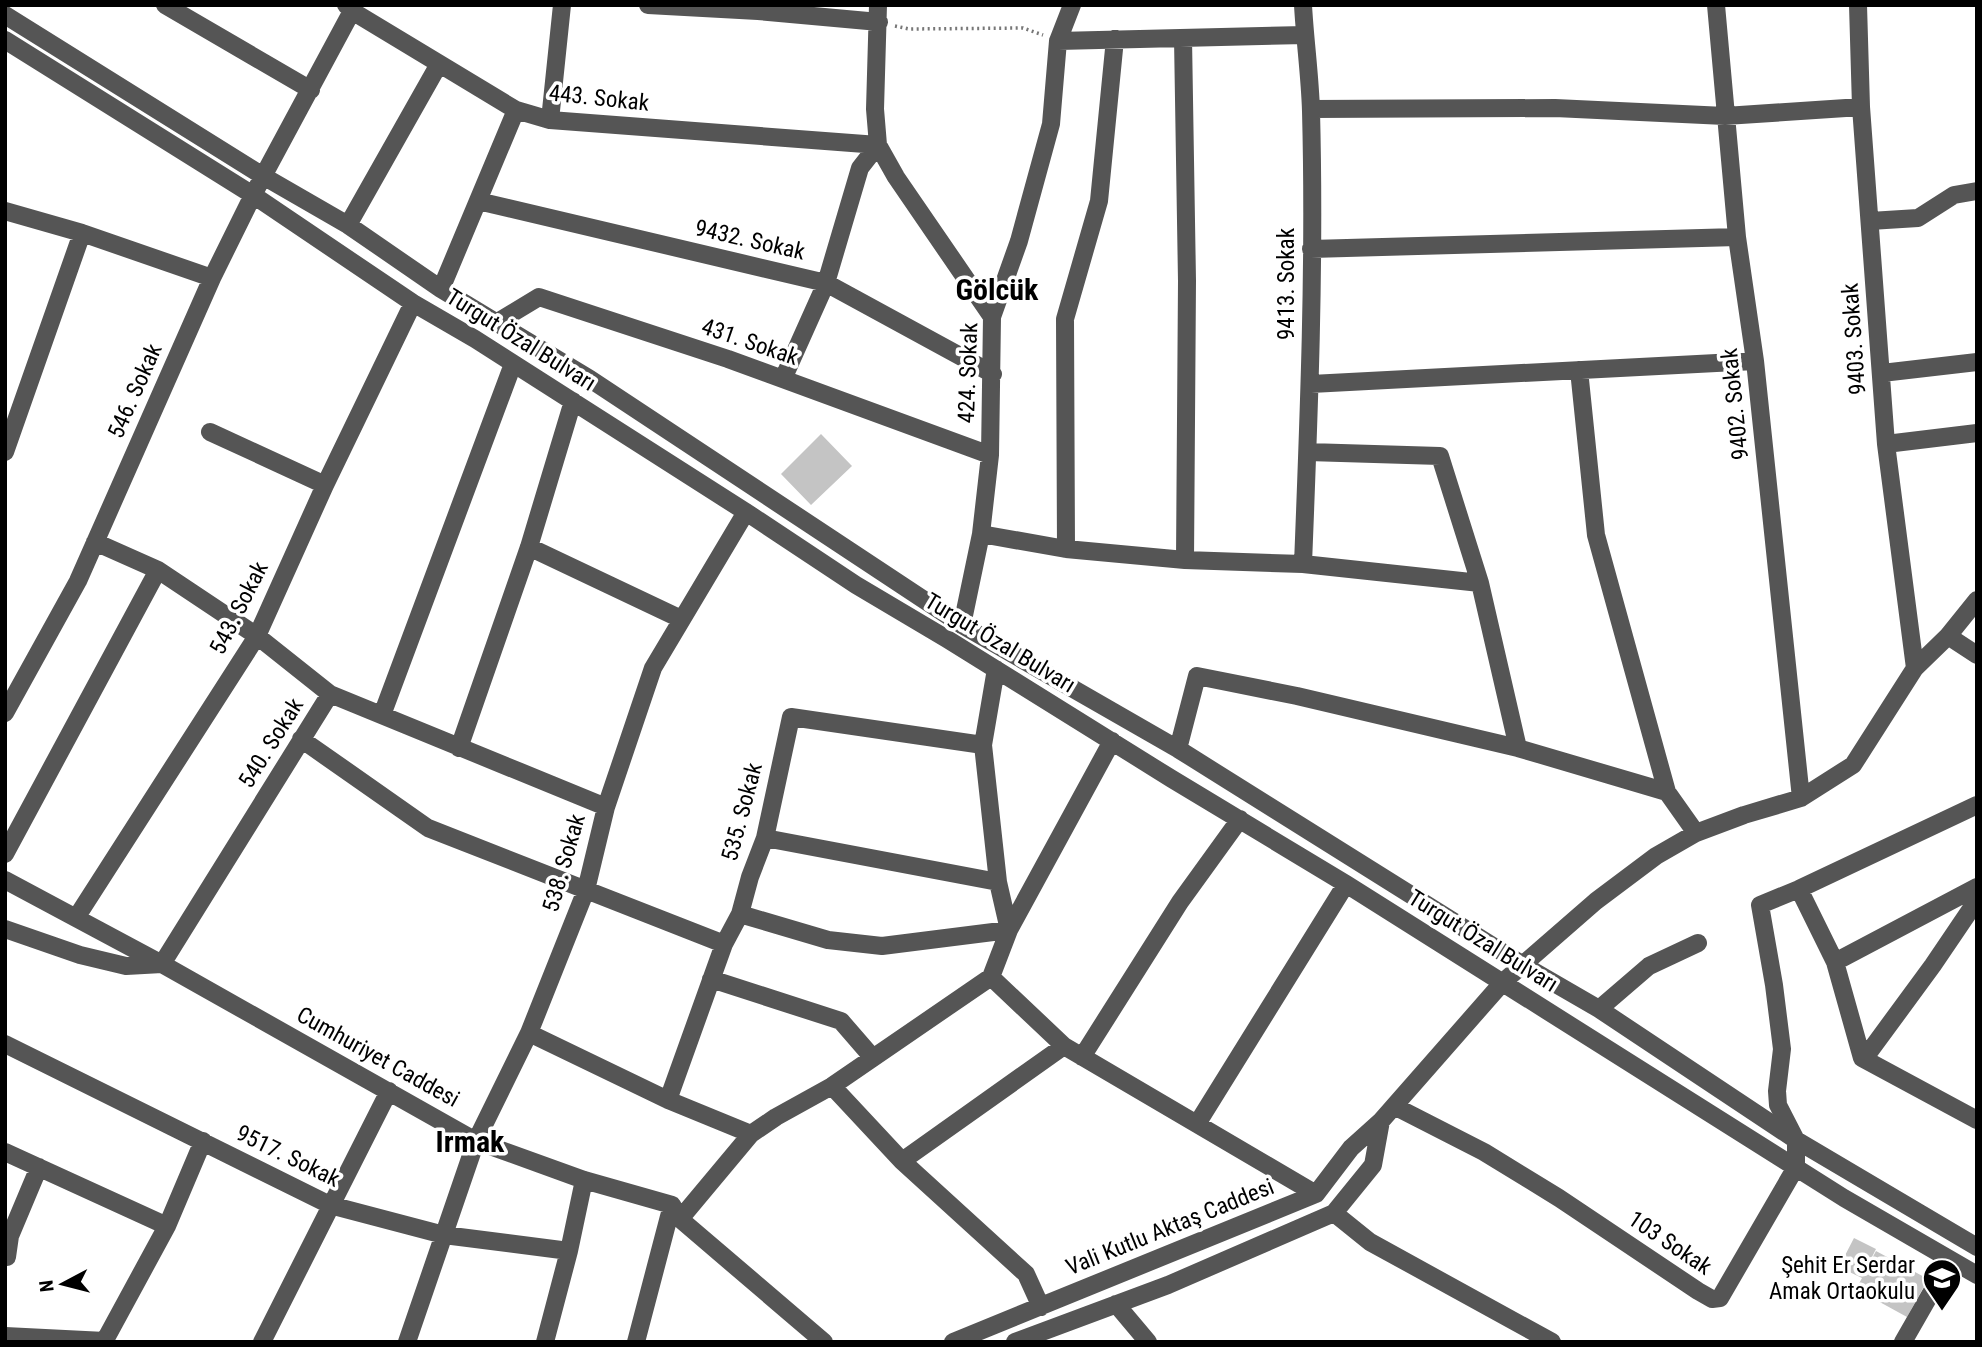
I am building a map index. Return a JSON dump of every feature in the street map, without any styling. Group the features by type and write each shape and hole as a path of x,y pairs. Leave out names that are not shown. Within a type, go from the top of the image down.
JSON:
{"street":[{"path":"165,5 311,90"},
{"path":"550,120 562,5"},
{"path":"648,5 878,14 875,109 878,145 896,177 992,317"},
{"name":"424. Sokak","path":"962,625 981,534 990,456 992,317 1019,241 1051,124 1058,41 1072,5"},
{"name":"9413. Sokak","path":"1303,5 1311,109 1311,384 1303,564"},
{"name":"9402. Sokak","path":"1716,5 1737,237 1755,361 1801,798"},
{"name":"9403. Sokak","path":"1858,5 1861,107 1885,444 1915,667"},
{"name":"546. Sokak","path":"5,713 78,582 212,278 253,195 311,90 349,8"},
{"name":"443. Sokak","path":"349,8 516,110 550,120 878,145"},
{"name":"Turgut Özal Bulvarı","path":"5,15 348,225 441,289 590,379 962,625 1178,750 1523,965 1599,1009 1796,1140 1977,1247"},
{"path":"1058,41 1305,35"},
{"path":"1183,38 1187,281 1185,561"},
{"path":"1066,549 1065,319 1099,201 1115,39"},
{"name":"Turgut Özal Bulvarı","path":"5,40 253,195 414,303 573,401 856,585 1240,818 1796,1167 1977,1275"},
{"path":"348,225 439,64"},
{"path":"1311,109 1555,108 1725,116 1861,107"},
{"path":"441,289 516,110"},
{"path":"783,379 826,283 860,168 878,145"},
{"path":"1870,221 1918,218 1954,195 1977,191"},
{"name":"9432. Sokak","path":"478,201 826,283 993,374"},
{"path":"5,211 82,233 212,278"},
{"path":"5,452 82,233"},
{"path":"1311,249 1737,237"},
{"name":"431. Sokak","path":"496,323 539,297 783,379 990,456"},
{"name":"543. Sokak","path":"76,918 257,636 325,485 414,303"},
{"path":"1311,384 1755,361"},
{"path":"1882,373 1977,362"},
{"path":"382,715 513,364"},
{"path":"1579,370 1596,535 1667,792 1696,833"},
{"path":"459,748 528,547 573,401"},
{"path":"210,432 325,485"},
{"path":"1885,444 1977,433"},
{"path":"1308,452 1440,456 1480,583 1518,748"},
{"name":"538. Sokak","path":"407,1342 476,1141 529,1033 586,890 606,807 653,668 746,512"},
{"path":"981,534 1066,549 1185,561 1303,564 1480,583"},
{"path":"96,542 158,570 257,636 330,694"},
{"path":"528,547 681,619"},
{"path":"5,854 158,570"},
{"name":"Vali Kutlu Aktaş Caddesi","path":"953,1342 1316,1194 1352,1148 1381,1121 1503,982 1596,901 1656,856 1696,833 1801,798 1853,765 1915,667 1948,636 1977,600"},
{"path":"1948,636 1977,655"},
{"path":"996,669 983,745 998,881 1009,930"},
{"path":"1178,750 1198,676 1297,696 1518,748 1667,792"},
{"name":"540. Sokak","path":"162,964 330,694 606,807"},
{"name":"535. Sokak","path":"668,1100 724,944 740,914 765,838 791,717 983,745"},
{"path":"301,739 428,828 724,944"},
{"path":"636,1342 676,1212 751,1134 832,1086 991,977 1009,930 1112,741"},
{"path":"1796,1167 1796,1140 1778,1105 1782,1049 1774,985 1759,905 1799,889 1977,805"},
{"path":"1082,1057 1180,902 1240,818"},
{"path":"765,838 998,881"},
{"name":"Cumhuriyet Caddesi","path":"5,880 162,964 476,1141 676,1212 824,1342"},
{"path":"1197,1124 1346,884"},
{"path":"1835,962 1977,887"},
{"path":"1799,889 1835,962 1864,1059 1977,1120"},
{"path":"1864,1059 1977,900"},
{"path":"740,914 828,940 882,946 1009,930"},
{"path":"5,929 80,956 126,966 162,964"},
{"path":"1599,1009 1649,966 1698,943"},
{"path":"991,977 1064,1046 1316,1194"},
{"path":"711,979 841,1021 873,1058"},
{"path":"529,1033 668,1100 751,1134"},
{"name":"9517. Sokak","path":"5,1044 330,1205 444,1235 569,1251"},
{"path":"902,1161 1064,1046"},
{"path":"832,1086 902,1161 1026,1275 1041,1307"},
{"path":"262,1342 389,1091"},
{"name":"103 Sokak","path":"1394,1106 1484,1152 1559,1198 1712,1300 1720,1298 1796,1167"},
{"path":"1015,1342 1168,1285 1334,1213 1373,1165 1381,1121"},
{"path":"5,1336 105,1341 167,1226 203,1141"},
{"path":"5,1152 167,1226"},
{"path":"7,1256 10,1236 39,1167"},
{"path":"545,1342 584,1180"},
{"path":"1334,1213 1370,1242 1552,1342"},
{"path":"1903,1342 1950,1260"},
{"path":"1116,1304 1148,1342"}],"path":[{"path":"878,14 909,29 1023,28 1058,41"}],"building":[{"path":"821,434 852,466 811,505 781,474"},
{"path":"1854,1238 1876,1249 1863,1275 1876,1251 1928,1279 1907,1317 1856,1289 1862,1278 1839,1267"}],"place":[{"name":"Şehit Er Serdar Amak Ortaokulu","path":"1942,1312"}],"district":[{"name":"Gölcük","path":"997,289"},
{"name":"Irmak","path":"470,1141"}]}
